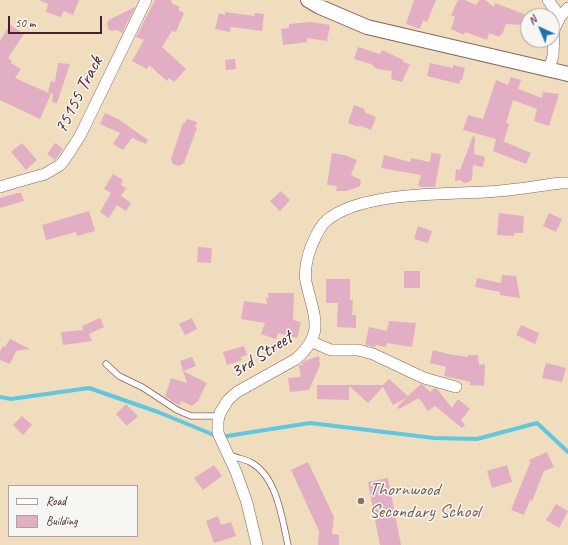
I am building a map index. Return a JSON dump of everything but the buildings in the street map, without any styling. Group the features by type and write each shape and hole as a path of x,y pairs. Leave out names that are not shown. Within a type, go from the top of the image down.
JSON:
{"street":[{"name":"75155 Track","path":"0,187 45,174 60,165 65,159 80,136 146,0"},
{"path":"308,0 320,7 367,27 568,74"},
{"path":"560,17 568,8"},
{"path":"550,69 553,48"},
{"name":"3rd Street","path":"256,545 247,503 236,472 218,433 218,421 228,400 237,392 296,359 312,342 316,320 306,282 306,262 319,229 326,221 341,212 364,203 406,196 488,192 568,183"},
{"path":"312,342 331,350 358,350 372,354 424,378 456,387"}],"lane":[{"path":"106,364 119,376 142,387 177,410 191,416 220,416"},
{"path":"228,455 250,462 260,469 270,482 280,506 288,545"}],"waterway":[{"path":"0,397 11,399 89,388 158,412 214,435"},
{"path":"227,436 310,423 434,438 477,439 537,423 568,452"}],"place":[{"name":"Thornwood Secondary School","path":"361,501"}]}
